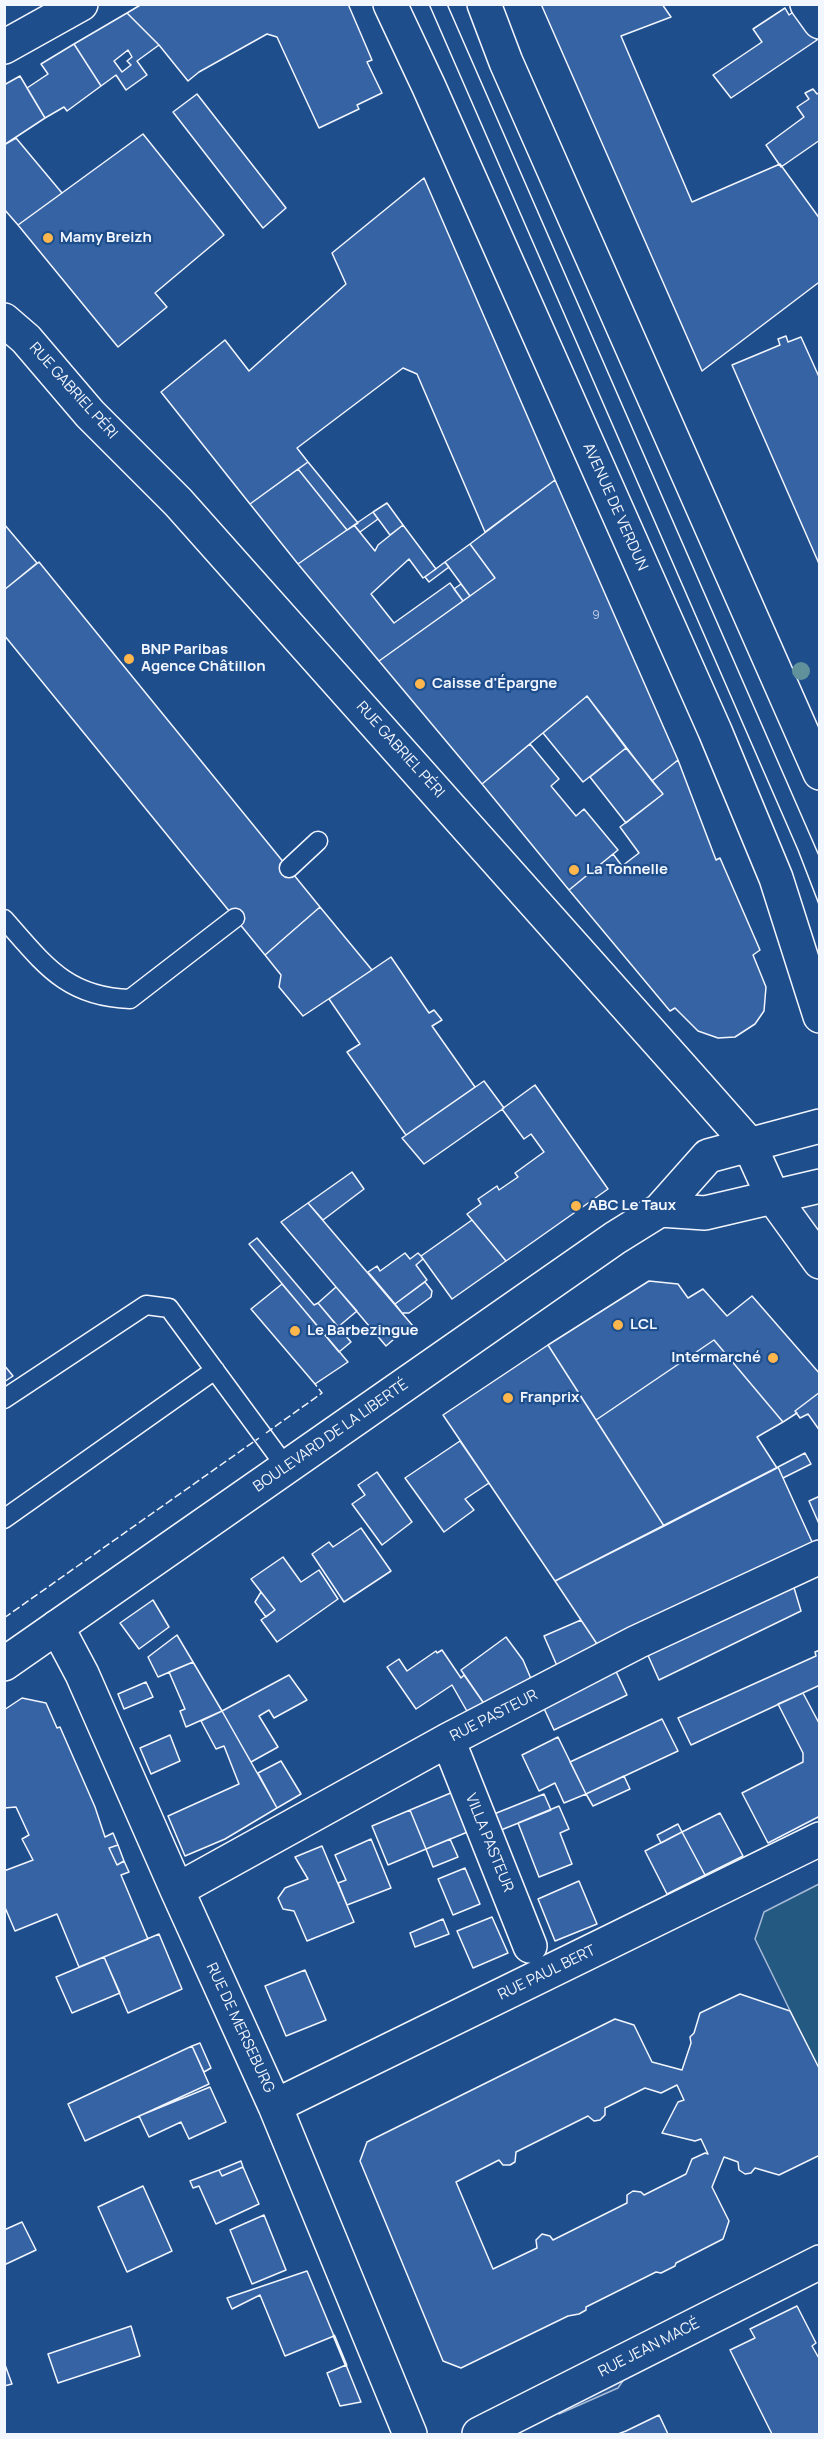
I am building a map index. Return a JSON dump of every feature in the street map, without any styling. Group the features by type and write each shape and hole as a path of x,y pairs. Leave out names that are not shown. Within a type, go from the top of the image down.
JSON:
{"street":[{"path":"4,48 81,4"},
{"name":"AVENUE DE VERDUN","path":"390,4 715,731 776,878 819,1016"},
{"path":"484,4 506,62 819,773"},
{"path":"807,4 819,22"},
{"name":"RUE GABRIEL PÉRI","path":"4,320 26,339 90,414 177,502 749,1144 773,1197 819,1262"},
{"name":"BOULEVARD DE LA LIBERTÉ","path":"4,1664 615,1238 660,1210 708,1156 819,1126"},
{"path":"660,1210 705,1213 819,1186"},
{"name":"RUE PASTEUR","path":"177,1890 448,1740 637,1642 819,1557"},
{"name":"RUE DE MERSEBURG","path":"57,1627 82,1674 275,2106 410,2434"},
{"name":"VILLA PASTEUR","path":"448,1740 530,1946"},
{"name":"RUE PAUL BERT","path":"275,2106 819,1839"},
{"name":"RUE JEAN MACÉ","path":"479,2434 819,2262"}],"lane":[{"path":"289,868 318,841"},
{"path":"4,919 47,968 77,989 110,999 130,999 236,918"},
{"path":"4,1399 147,1305 169,1308 286,1467"},
{"path":"4,1519 215,1370"}],"shaded area":[{"path":"819,1203 819,1235 801,1208"},
{"path":"819,1884 819,2070 755,1939 764,1912"},
{"path":"631,2369 618,2388 559,2414 556,2405"}],"building":[{"path":"142,4 348,4 372,60 367,62 382,93 357,105 359,109 319,128 277,37 267,34 199,72 188,81 159,45 127,13"},
{"path":"541,4 662,4 671,17 621,36 692,202 780,164 820,219 820,286 818,283 702,371"},
{"path":"785,8 789,15 796,10 817,40 731,98 713,75 762,42 753,29"},
{"path":"127,13 159,45 137,61 147,75 126,90 116,75 101,86 74,44","holes":["128,50 132,57 127,61 131,65 122,72 114,61"]},
{"path":"74,44 101,86 67,111 64,107 45,118 27,88 48,74 41,64"},
{"path":"20,76 45,118 4,145 4,85"},
{"path":"813,89 817,94 820,92 820,140 781,167 766,145 804,117 797,107 809,99 805,93"},
{"path":"197,94 286,208 263,228 173,112"},
{"path":"143,134 224,235 155,293 167,307 118,347 18,225"},
{"path":"16,138 62,193 18,225 4,209 4,145"},
{"path":"424,178 555,480 485,532 417,374 403,368 297,448 308,462 250,504 161,392 225,340 249,371 346,284 332,253"},
{"path":"786,336 788,342 801,337 820,379 820,566 732,365 780,345 778,339"},
{"path":"308,462 358,523 347,530 298,469"},
{"path":"298,469 347,530 298,564 250,504"},
{"path":"555,480 678,760 652,781 587,696 482,784 379,661 495,578 470,544"},
{"path":"387,503 403,525 390,535 373,512"},
{"path":"373,512 378,519 360,532 354,525"},
{"path":"4,524 37,563 4,590"},
{"path":"354,525 375,551 378,545 403,525 436,569 423,578 409,559 371,594 394,623 450,583 463,601 379,661 298,564"},
{"path":"470,544 495,578 470,596 445,562"},
{"path":"39,562 320,907 265,955 4,635 4,590"},
{"path":"445,562 449,567 429,582 425,577"},
{"path":"461,584 470,596 463,601 454,589"},
{"path":"587,696 626,748 583,782 543,733"},
{"path":"530,744 559,779 551,786 576,816 584,809 618,850 569,890 482,784"},
{"path":"626,748 663,794 626,823 590,777"},
{"path":"678,760 716,860 720,858 760,950 753,955 766,987 764,1011 755,1024 735,1037 718,1038 698,1031 675,1008 670,1011 569,890 613,854 622,866 639,853 620,827 663,794 652,781"},
{"path":"320,907 372,970 303,1016 279,987 281,975 265,955"},
{"path":"391,957 429,1013 434,1010 442,1020 432,1026 475,1087 406,1135 347,1052 360,1044 329,999"},
{"path":"484,1081 504,1108 424,1164 402,1138"},
{"path":"535,1085 608,1189 506,1261 467,1214 481,1204 478,1199 497,1186 499,1190 518,1177 515,1173 544,1152 531,1134 524,1139 502,1109"},
{"path":"352,1172 364,1189 323,1220 308,1203"},
{"path":"308,1203 413,1326 411,1328 409,1326 386,1346 281,1222"},
{"path":"472,1220 506,1261 452,1299 421,1256"},
{"path":"257,1238 314,1305 318,1303 351,1342 339,1352 249,1244"},
{"path":"405,1253 410,1259 418,1253 421,1256 423,1259 416,1265 427,1280 395,1304 368,1272 377,1266 380,1271"},
{"path":"649,1281 678,1284 688,1298 703,1289 727,1316 752,1296 820,1374 820,1392 795,1411 797,1413 783,1422 714,1340 596,1420 548,1345"},
{"path":"425,1282 432,1291 431,1297 409,1313 402,1313 395,1304"},
{"name":"Le Barbezingue","path":"282,1284 348,1362 315,1384 251,1309"},
{"path":"336,1287 357,1311 338,1327 318,1303"},
{"path":"714,1340 783,1422 757,1437 777,1468 664,1526 596,1420"},
{"path":"548,1345 664,1526 555,1581 443,1415"},
{"path":"4,1365 13,1376 4,1382"},
{"path":"820,1392 820,1431 808,1414 800,1418 795,1411"},
{"path":"460,1441 489,1483 465,1499 474,1510 444,1532 405,1478"},
{"path":"805,1453 811,1464 783,1478 778,1467"},
{"path":"778,1467 813,1544 599,1647 555,1581"},
{"path":"377,1472 412,1522 382,1545 352,1504 365,1495 358,1485"},
{"path":"820,1496 820,1526 809,1501"},
{"path":"361,1528 391,1571 344,1602 312,1554 329,1542 333,1547"},
{"path":"283,1557 301,1582 319,1570 338,1599 277,1642 261,1620 275,1610 251,1579"},
{"path":"792,1581 801,1611 659,1680 646,1651"},
{"path":"261,1592 275,1610 266,1617 255,1602"},
{"path":"153,1600 169,1627 139,1649 120,1623"},
{"path":"581,1620 599,1647 558,1668 544,1636"},
{"path":"177,1635 193,1662 158,1677 148,1657"},
{"path":"506,1637 523,1660 532,1681 485,1705 461,1670"},
{"path":"442,1650 461,1678 464,1675 485,1705 468,1713 452,1685 416,1709 387,1667 399,1659 407,1671 436,1651 437,1653"},
{"path":"820,1650 820,1685 691,1745 678,1718 816,1656 815,1652"},
{"path":"193,1662 222,1711 186,1727 180,1711 185,1709 169,1672"},
{"path":"614,1667 627,1695 554,1730 541,1702"},
{"path":"289,1675 307,1700 274,1718 269,1710 259,1716 278,1747 251,1762 222,1711"},
{"path":"146,1682 153,1697 124,1709 118,1694"},
{"path":"803,1693 820,1725 820,1816 768,1843 742,1793 803,1762 803,1753 778,1704"},
{"path":"22,1698 46,1703 57,1728 60,1727 95,1807 105,1837 113,1833 118,1845 109,1848 117,1865 124,1861 129,1872 121,1875 148,1939 79,1967 57,1914 15,1931 4,1905 4,1871 33,1860 22,1839 29,1835 16,1807 4,1808 4,1710"},
{"path":"222,1711 277,1808 225,1839 185,1856 168,1816 239,1784 224,1746 216,1749 201,1721"},
{"path":"662,1719 678,1751 586,1794 570,1762"},
{"path":"170,1735 180,1761 151,1774 140,1748"},
{"path":"558,1737 586,1794 564,1803 555,1783 539,1791 522,1755"},
{"path":"281,1761 301,1794 277,1808 258,1773"},
{"path":"624,1776 630,1789 593,1806 586,1794"},
{"path":"453,1792 470,1831 426,1849 410,1810"},
{"path":"544,1794 551,1810 496,1832 489,1816"},
{"path":"559,1806 569,1829 560,1833 572,1864 539,1877 518,1823"},
{"path":"410,1810 426,1849 388,1865 372,1826"},
{"path":"720,1813 743,1856 705,1875 682,1832"},
{"path":"678,1824 682,1832 661,1843 657,1835"},
{"path":"682,1832 705,1875 667,1894 645,1851"},
{"path":"371,1839 391,1888 347,1905 338,1883 346,1880 335,1855"},
{"path":"450,1839 458,1857 433,1867 426,1849"},
{"path":"118,1845 124,1861 117,1865 109,1848"},
{"path":"322,1846 354,1922 307,1941 294,1911 283,1909 278,1898 285,1888 308,1879 295,1857"},
{"path":"465,1868 480,1904 453,1915 438,1879"},
{"path":"579,1881 597,1924 555,1941 538,1899"},
{"path":"492,1917 508,1953 473,1968 457,1931"},
{"path":"443,1919 449,1934 415,1947 410,1933"},
{"path":"159,1934 182,1989 128,2013 104,1957"},
{"path":"104,1957 120,1993 72,2013 56,1977"},
{"path":"305,1970 326,2020 286,2036 265,1986"},
{"path":"740,1994 790,2011 820,2070 820,2155 779,2175 755,2168 751,2173 745,2174 739,2170 738,2162 724,2157 712,2187 729,2221 723,2239 661,2273 656,2272 586,2307 586,2310 579,2314 568,2316 461,2368 443,2361 360,2161 367,2142 615,2019 634,2025 652,2062 682,2070 691,2043 690,2037 694,2033 700,2013","holes":["677,2085 684,2100 678,2102 662,2133 695,2141 701,2139 708,2154 705,2153 692,2159 686,2174 644,2195 633,2191 627,2195 627,2203 553,2240 550,2236 542,2234 536,2240 537,2248 493,2269 456,2182 499,2160 503,2165 510,2165 515,2162 516,2152 588,2116 594,2121 600,2120 605,2115 605,2108 645,2088 661,2093"]},
{"path":"200,2043 211,2068 204,2072 192,2046"},
{"path":"192,2046 209,2084 85,2141 68,2104"},
{"path":"210,2087 226,2122 189,2139 181,2122 149,2137 139,2116"},
{"path":"241,2161 243,2167 222,2176 219,2170"},
{"path":"243,2167 259,2204 216,2224 199,2186 193,2188 190,2181 219,2170 222,2176"},
{"path":"143,2186 172,2251 127,2272 98,2207"},
{"path":"264,2215 286,2270 252,2284 230,2230"},
{"path":"22,2222 36,2250 4,2265 4,2230"},
{"path":"307,2271 334,2336 285,2356 260,2295 232,2309 227,2298"},
{"path":"797,2306 816,2343 812,2346 820,2360 820,2434 772,2434 730,2350 755,2338 750,2329"},
{"path":"131,2326 140,2356 58,2383 48,2354"},
{"path":"4,2362 12,2384 4,2386"},
{"path":"346,2365 361,2402 340,2406 327,2373"},
{"path":"659,2415 668,2434 618,2434 626,2431"}],"tram line":[{"path":"429,4 798,850 820,907"},
{"path":"447,4 820,858"}],"fence":[{"path":"266,1433 322,1393 315,1384"},
{"path":"4,1618 259,1438"}],"wall":[{"path":"334,2336 346,2365"}],"place":[{"name":"Mamy Breizh","path":"48,238"},
{"name":"BNP Paribas Agence Châtillon","path":"129,659"},
{"name":"Caisse d'Épargne","path":"420,684"},
{"name":"La Tonnelle","path":"574,870"},
{"name":"ABC Le Taux","path":"576,1206"},
{"name":"LCL","path":"618,1325"},
{"name":"Le Barbezingue","path":"295,1331"},
{"name":"Intermarché","path":"773,1358"},
{"name":"Franprix","path":"508,1398"}]}
